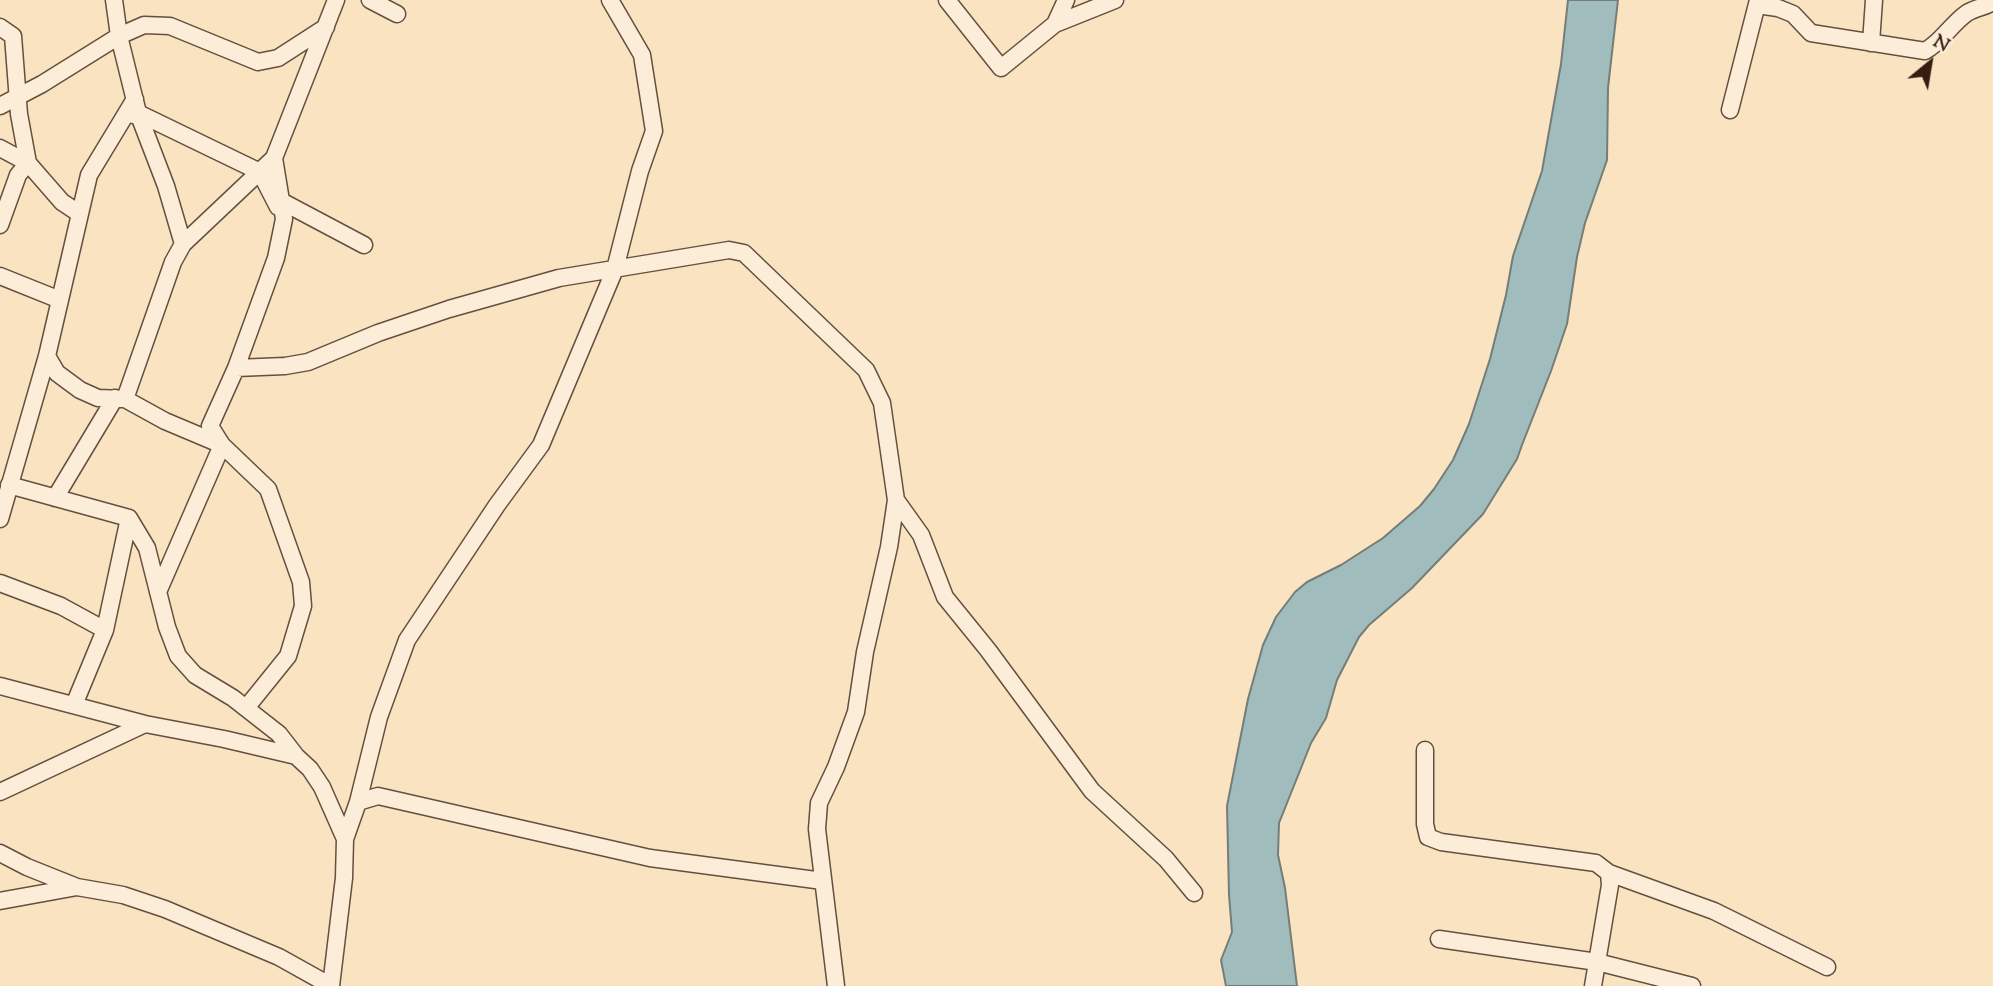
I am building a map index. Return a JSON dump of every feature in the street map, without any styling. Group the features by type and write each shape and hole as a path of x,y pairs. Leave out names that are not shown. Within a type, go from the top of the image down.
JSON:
{"street":[{"path":"114,0 133,110 166,186 183,244"},
{"path":"55,498 120,399 173,262 183,244 274,158 336,0"},
{"path":"370,0 397,14"},
{"path":"0,853 77,887 123,895 165,909 279,957 331,986 344,878 345,839 358,802 379,717 407,640 497,505 541,445 615,269 640,171 654,131 642,55 610,0"},
{"path":"947,0 1001,68 1055,24 1115,0"},
{"path":"1055,24 1066,0"},
{"path":"1871,43 1874,0"},
{"path":"1730,110 1758,3 1793,13 1811,33 1925,51 1935,46 1951,27 1969,12 1993,2"},
{"path":"0,106 42,84 119,36 144,25 170,26 258,62 278,58 326,27"},
{"path":"0,27 13,36 19,114 28,163"},
{"path":"133,110 260,172 284,219"},
{"path":"0,519 47,356 89,175 133,110"},
{"path":"0,148 28,163 62,202 80,214"},
{"path":"246,708 288,656 303,606 301,582 268,489 222,445 210,426 236,368 276,258 284,219 274,158"},
{"path":"0,225 18,175 28,163"},
{"path":"281,201 364,245"},
{"path":"236,368 308,362 378,333 449,309 559,278 729,250 744,253 866,370 882,403 896,500 890,547 865,652 856,712 836,767 819,803 817,829 836,986"},
{"path":"0,276 60,300"},
{"path":"47,356 57,373 80,390 98,398 120,399 222,445"},
{"path":"159,592 222,445"},
{"path":"9,485 129,518 147,548 167,627 178,656 195,675 233,698 279,734 322,787 345,839"},
{"path":"896,500 921,534 945,597 988,650 1092,791 1166,859 1194,893"},
{"path":"74,705 105,630 129,518"},
{"path":"0,583 61,606 105,630"},
{"path":"0,686 145,724 296,756"},
{"path":"0,792 145,724"},
{"path":"1425,750 1425,824 1428,837 1441,842 1596,863 1609,873 1714,911 1827,967"},
{"path":"358,802 378,796 650,858 823,881"},
{"path":"1593,986 1610,885 1609,873"},
{"path":"0,901 77,887"},
{"path":"1438,939 1597,962 1692,986"}],"water":[{"path":"1568,0 1618,0 1608,88 1607,160 1585,223 1567,324 1551,371 1517,459 1483,514 1412,588 1369,625 1359,637 1337,680 1326,718 1311,743 1279,823 1278,855 1285,888 1297,986 1226,986 1221,960 1232,932 1227,806 1248,699 1263,645 1276,617 1295,592 1307,582 1341,565 1383,538 1420,506 1453,460 1469,424 1490,359 1513,256 1542,171 1561,64"}]}
